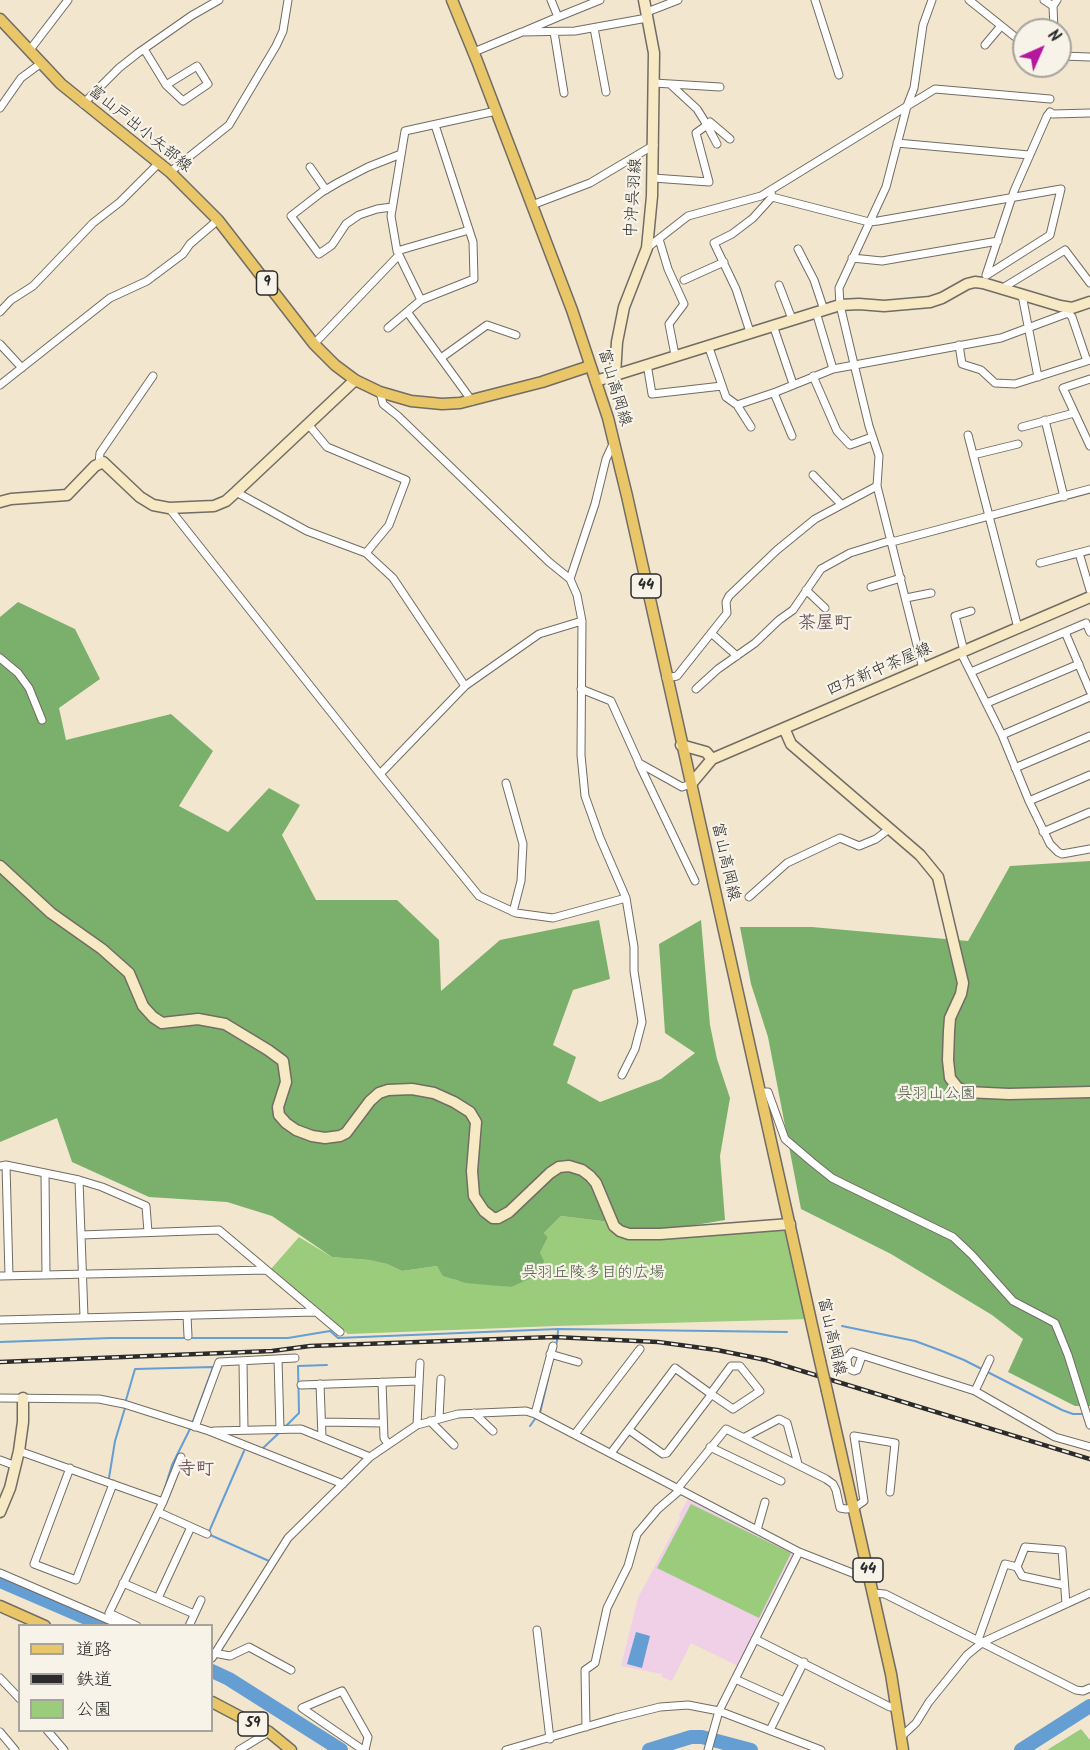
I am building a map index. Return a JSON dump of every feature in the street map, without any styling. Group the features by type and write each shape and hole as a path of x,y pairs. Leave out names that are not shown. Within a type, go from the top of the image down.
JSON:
{"main road":[{"name":"富山高岡線","path":"452,0 572,310 614,442 873,1593 897,1707 903,1750"},
{"name":"富山戸出小矢部線","path":"0,19 40,64 83,104 170,172 218,220 314,344 335,365 355,380 381,392 411,401 442,404 472,401 590,366"},
{"path":"1,1610 40,1624"},
{"name":"59","path":"213,1703 269,1732 291,1750"}],"street":[{"path":"29,51 68,0"},
{"path":"83,104 119,68 144,48 219,0"},
{"path":"170,172 223,132 242,107 283,31 288,0"},
{"path":"550,0 558,17"},
{"path":"474,52 598,0"},
{"name":"中沖呉羽線","path":"615,375 617,342 624,308 647,248 653,178 653,43 644,0"},
{"path":"522,32 594,28 647,15 678,0"},
{"path":"815,0 839,75"},
{"path":"923,669 877,486 879,456 854,364 840,305 839,288 886,187 907,105 914,88 923,25 932,0"},
{"path":"969,0 1012,35"},
{"path":"1044,0 1055,3 1054,18"},
{"path":"985,45 1001,26"},
{"path":"594,28 606,92"},
{"path":"554,32 564,93"},
{"path":"144,48 166,86 183,102 208,84 197,66 166,86"},
{"path":"1072,56 1090,57"},
{"path":"0,108 21,78 40,64"},
{"path":"654,83 720,87"},
{"path":"671,85 698,109 717,144"},
{"path":"750,332 736,289 714,243 732,234 753,218 772,194 907,105 936,89 1050,99"},
{"path":"421,300 398,253 391,216 405,131 496,111"},
{"path":"985,279 1012,198 1029,155 1050,112 1053,114 1090,112"},
{"path":"653,178 709,182 696,133 710,122 730,139"},
{"path":"388,328 421,300 474,279 473,242 435,125"},
{"path":"897,143 1029,155"},
{"path":"532,205 590,183 654,145"},
{"path":"392,207 359,215 346,224 332,245 319,254 291,216 326,190 368,167 401,154"},
{"path":"0,312 11,300 33,286 93,223 120,202 159,163"},
{"path":"310,166 326,190"},
{"path":"596,381 840,305 884,306 930,302 942,298 967,284 985,279 1050,235 1061,189 869,222 772,194 688,216 647,248"},
{"path":"0,385 110,298 147,281 183,254 190,244 218,220"},
{"path":"314,344 398,253 469,230"},
{"path":"659,239 668,269 684,304 669,324 675,355"},
{"path":"852,258 882,261 998,241"},
{"path":"798,249 814,280 833,369"},
{"path":"1001,288 1065,250 1090,283"},
{"path":"684,280 724,262"},
{"path":"985,279 1001,288 1070,310"},
{"path":"779,285 792,319"},
{"path":"1022,295 1038,377"},
{"path":"737,405 833,369 1001,338 1090,302"},
{"path":"959,345 962,364 981,370 995,383 1015,384 1038,377 1089,360 1070,310"},
{"path":"408,313 472,401"},
{"path":"441,358 487,325 516,335"},
{"path":"773,325 793,384"},
{"path":"0,344 22,368"},
{"path":"708,345 726,397 737,405 751,427"},
{"path":"647,364 652,394 722,386"},
{"path":"0,502 67,495 99,463 100,453 153,376"},
{"path":"813,376 837,431 850,445 872,436"},
{"path":"1090,379 1063,388 1090,444"},
{"path":"99,463 103,462 140,497 153,505 170,508 214,506 226,501 355,380"},
{"path":"381,392 383,404 549,562 570,579 577,595 582,621 581,755 585,796 600,838 627,898 634,948 634,971 642,1022 635,1049 622,1075"},
{"path":"774,393 792,436"},
{"path":"1022,427 1074,413"},
{"path":"1045,420 1064,497"},
{"path":"308,424 327,447 406,480 388,525 366,553"},
{"path":"969,435 1018,628"},
{"path":"570,579 595,504 606,459 614,442"},
{"path":"974,455 1018,444"},
{"path":"813,475 841,504"},
{"path":"666,678 677,676 727,613 726,602 729,596 807,524 877,486"},
{"path":"696,689 793,610 821,569 842,556 1090,489"},
{"path":"236,492 307,531 366,553 393,578 465,686"},
{"path":"170,508 380,774 480,896 513,912 553,918 627,898"},
{"path":"1040,563 1090,550"},
{"path":"1079,553 1090,590"},
{"path":"872,586 901,578"},
{"path":"806,590 825,608"},
{"path":"906,598 931,593"},
{"name":"四方新中茶屋線","path":"691,784 712,759 1090,597"},
{"path":"971,611 955,616 963,652 1002,735 1043,832 1058,852 1090,849"},
{"path":"380,774 465,686 539,634 582,621"},
{"path":"971,672 1086,623 1090,632"},
{"path":"1065,632 1090,691"},
{"path":"711,633 737,656"},
{"path":"0,658 18,674 29,688 42,720"},
{"path":"987,704 1078,664"},
{"path":"581,689 611,701 695,881"},
{"path":"1002,735 1090,696"},
{"path":"784,728 791,744 930,865 938,877 963,982 961,994 950,1018 949,1031 950,1078 957,1087 966,1092 1009,1094 1090,1092"},
{"path":"1016,768 1090,736"},
{"path":"681,745 706,752 712,759"},
{"path":"639,763 682,787 691,784"},
{"path":"1029,801 1090,775"},
{"path":"506,783 523,843 521,881 513,912"},
{"path":"1043,832 1090,812"},
{"path":"749,897 787,863 840,838 859,846 876,839 889,829"},
{"path":"0,866 51,913 129,973 143,1006 153,1017 162,1023 198,1019 225,1024 283,1061 286,1082 278,1107 279,1115 296,1130 312,1136 340,1137 346,1133 370,1101 379,1093 388,1090 412,1089 434,1093 470,1112 476,1122 472,1171 474,1196 484,1211 493,1218 509,1212 550,1173 559,1167 569,1166 582,1170 590,1176 596,1183 614,1226 629,1234 660,1234 790,1224"},
{"path":"760,1092 768,1092 785,1139 832,1178 953,1237 1013,1301 1054,1323 1068,1355 1090,1425"},
{"path":"9,1276 3,1165 79,1180 147,1206 148,1232"},
{"path":"45,1173 46,1275"},
{"path":"79,1180 84,1317"},
{"path":"81,1235 219,1230 339,1332"},
{"path":"0,1276 266,1270"},
{"path":"0,1320 315,1312"},
{"path":"187,1316 188,1336"},
{"path":"535,1414 553,1355 553,1346"},
{"path":"575,1434 640,1349"},
{"path":"553,1355 578,1362"},
{"path":"862,1356 975,1391 1055,1437 1090,1447"},
{"path":"195,1427 219,1362 295,1358"},
{"path":"278,1359 280,1429"},
{"path":"975,1391 990,1359"},
{"path":"243,1361 244,1430"},
{"path":"417,1425 420,1363"},
{"path":"611,1453 675,1368 711,1394 733,1409 760,1391 740,1366 731,1366 711,1394 667,1453 663,1454 629,1430"},
{"path":"440,1418 441,1379"},
{"path":"301,1385 419,1381"},
{"path":"382,1382 384,1438 388,1444"},
{"path":"320,1384 322,1437"},
{"path":"0,1398 99,1399 124,1404 209,1431 343,1484"},
{"path":"0,1512 10,1488 20,1451 23,1398"},
{"path":"291,1670 249,1647 231,1656 213,1655 288,1538 370,1457 417,1425 440,1418 474,1413 526,1411 535,1414 799,1552 855,1574 869,1576"},
{"path":"474,1413 493,1431"},
{"path":"745,1437 779,1419 787,1423 798,1464"},
{"path":"430,1421 454,1445"},
{"path":"322,1422 383,1423"},
{"path":"209,1431 301,1429 370,1457"},
{"path":"586,1727 585,1670 595,1663 606,1608 627,1566 637,1534 679,1489 726,1429 833,1484 840,1508 854,1508 864,1501 854,1436 895,1443 890,1492"},
{"path":"710,1447 781,1481"},
{"path":"20,1451 163,1502"},
{"path":"133,1624 109,1613 163,1502 181,1457"},
{"path":"0,1460 15,1466"},
{"path":"70,1468 34,1564 76,1580 113,1484"},
{"path":"757,1530 765,1502"},
{"path":"158,1512 207,1534"},
{"path":"158,1598 192,1527"},
{"path":"1017,1567 1025,1547 1062,1550 1066,1604"},
{"path":"708,1748 719,1711 799,1552"},
{"path":"980,1641 1005,1564 1017,1567 1022,1576 1064,1585"},
{"path":"0,1573 118,1624"},
{"path":"123,1583 194,1614"},
{"path":"873,1593 885,1594 1076,1690 1083,1691 1090,1688"},
{"path":"902,1736 916,1723 928,1702 980,1641 1090,1593"},
{"path":"190,1624 201,1600"},
{"path":"537,1630 550,1739"},
{"path":"755,1639 890,1707 897,1707"},
{"path":"770,1730 804,1662"},
{"path":"0,1678 18,1697"},
{"path":"735,1679 784,1701"},
{"path":"342,1691 368,1737 364,1750 302,1708 342,1691"},
{"path":"507,1750 660,1707 688,1705 719,1711 821,1750"},
{"path":"0,1732 15,1750"},
{"path":"48,1732 64,1750"},
{"path":"239,1750 269,1732"},
{"path":"539,1741 542,1750"}],"shaded area":[{"path":"688,1499 791,1550 793,1555 738,1666 691,1643 672,1681 662,1677 662,1674 621,1666 638,1598"}],"green space":[{"path":"18,602 75,629 100,679 59,708 66,740 171,714 213,751 179,806 228,832 269,788 300,805 282,835 316,900 397,900 439,940 441,991 500,940 599,920 610,979 573,990 553,1045 576,1057 567,1083 600,1102 661,1079 695,1053 665,1033 659,944 701,920 710,1025 717,1059 730,1098 720,1156 725,1220 648,1233 610,1222 561,1216 544,1233 548,1237 540,1253 544,1261 541,1268 531,1278 511,1287 466,1283 443,1276 437,1266 402,1271 387,1264 369,1260 332,1257 272,1216 227,1202 149,1197 72,1162 57,1118 0,1142 0,617"},
{"name":"呉羽山公園","path":"1090,861 1090,1406 1075,1406 1008,1372 1023,1339 992,1315 891,1254 801,1209 768,1037 751,984 740,927 812,927 968,941 1010,866"},
{"name":"呉羽丘陵多目的広場","path":"561,1216 610,1222 620,1231 790,1224 811,1319 348,1334 271,1269 299,1237 332,1257 369,1260 387,1264 402,1271 437,1266 455,1280 511,1287 540,1253 548,1237 544,1233"},
{"path":"691,1504 791,1553 759,1618 657,1568"},
{"path":"1081,1729 1090,1740 1090,1750 1047,1750"}],"water":[{"path":"636,1632 650,1636 642,1668 627,1664"}],"waterway":[{"path":"842,1326 915,1341 964,1360 1062,1410 1073,1414 1085,1414"},
{"path":"0,1342 111,1338 288,1338 330,1331 338,1338 558,1329 787,1332"},
{"path":"540,1413 558,1331"},
{"path":"287,1425 299,1413 298,1366 327,1365"},
{"path":"126,1400 135,1369 213,1367 193,1421"},
{"path":"109,1478 115,1441 125,1408"},
{"path":"530,1426 535,1419"},
{"path":"163,1494 172,1465 190,1429"},
{"path":"262,1449 280,1432"},
{"path":"244,1451 208,1534 269,1561"},
{"path":"0,1581 100,1624"},
{"path":"213,1671 229,1679 341,1750"},
{"path":"1021,1750 1090,1706"},
{"path":"649,1750 691,1737 702,1737 751,1750"}],"railway":[{"path":"0,1362 272,1351 310,1346 554,1337 658,1342 717,1350 766,1360 1090,1459"}],"district":[{"name":"茶屋町","path":"825,625"},
{"name":"寺町","path":"196,1471"}]}
